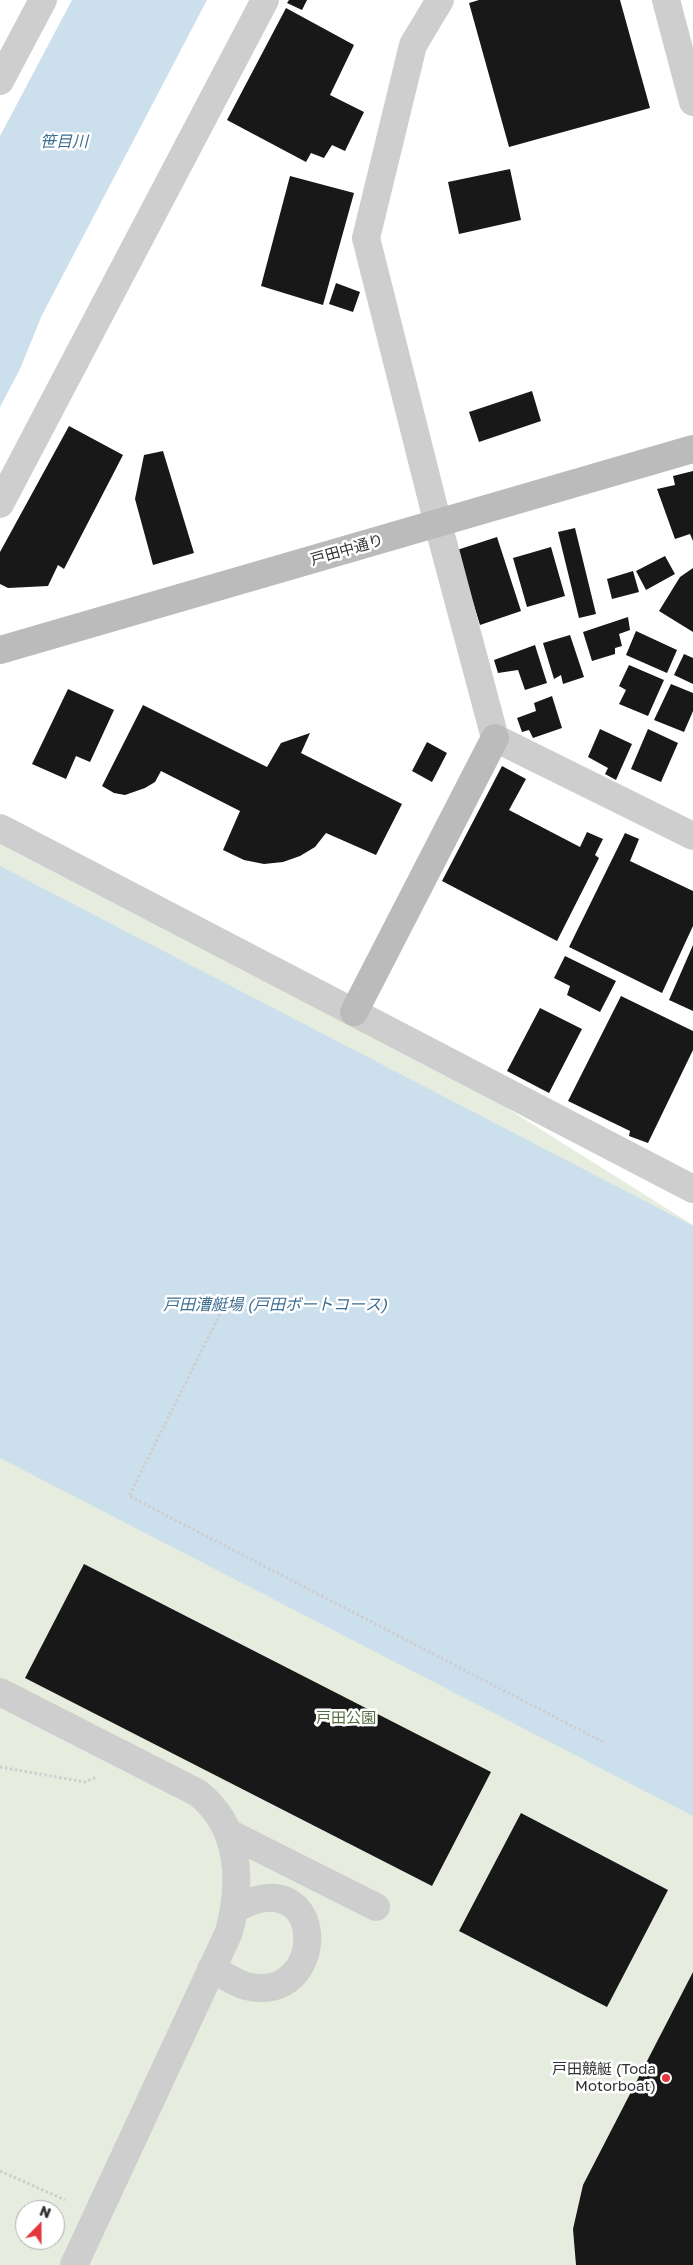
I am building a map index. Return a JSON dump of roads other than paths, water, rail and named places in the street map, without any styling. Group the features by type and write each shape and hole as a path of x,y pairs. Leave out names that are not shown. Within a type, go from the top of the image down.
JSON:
{"street":[{"path":"0,81 43,0"},
{"path":"0,504 265,0"},
{"path":"354,1012 495,738 438,524 366,238 413,45 440,0"},
{"path":"666,0 693,102"},
{"name":"戸田中通り","path":"0,650 693,449"},
{"path":"495,738 693,836"},
{"path":"0,828 693,1189"},
{"path":"0,1692 198,1793 212,1804 222,1818 229,1833 236,1870 235,1909 229,1932 74,2265"},
{"path":"229,1833 376,1907"},
{"path":"212,1969 246,1986 262,1987 277,1984 289,1978 300,1967 308,1949 309,1934 305,1920 298,1910 288,1902 274,1898 247,1903 235,1909"}],"water":[{"name":"笹目川","path":"72,0 207,0 42,315 20,369 0,407 0,136"},
{"name":"戸田漕艇場 (戸田ボートコース)","path":"0,866 693,1226 693,1816 0,1458"}],"place":[{"name":"戸田競艇 (Toda Motorboat)","path":"666,2078"}],"park label":[{"name":"戸田公園","path":"346,1718"}]}
